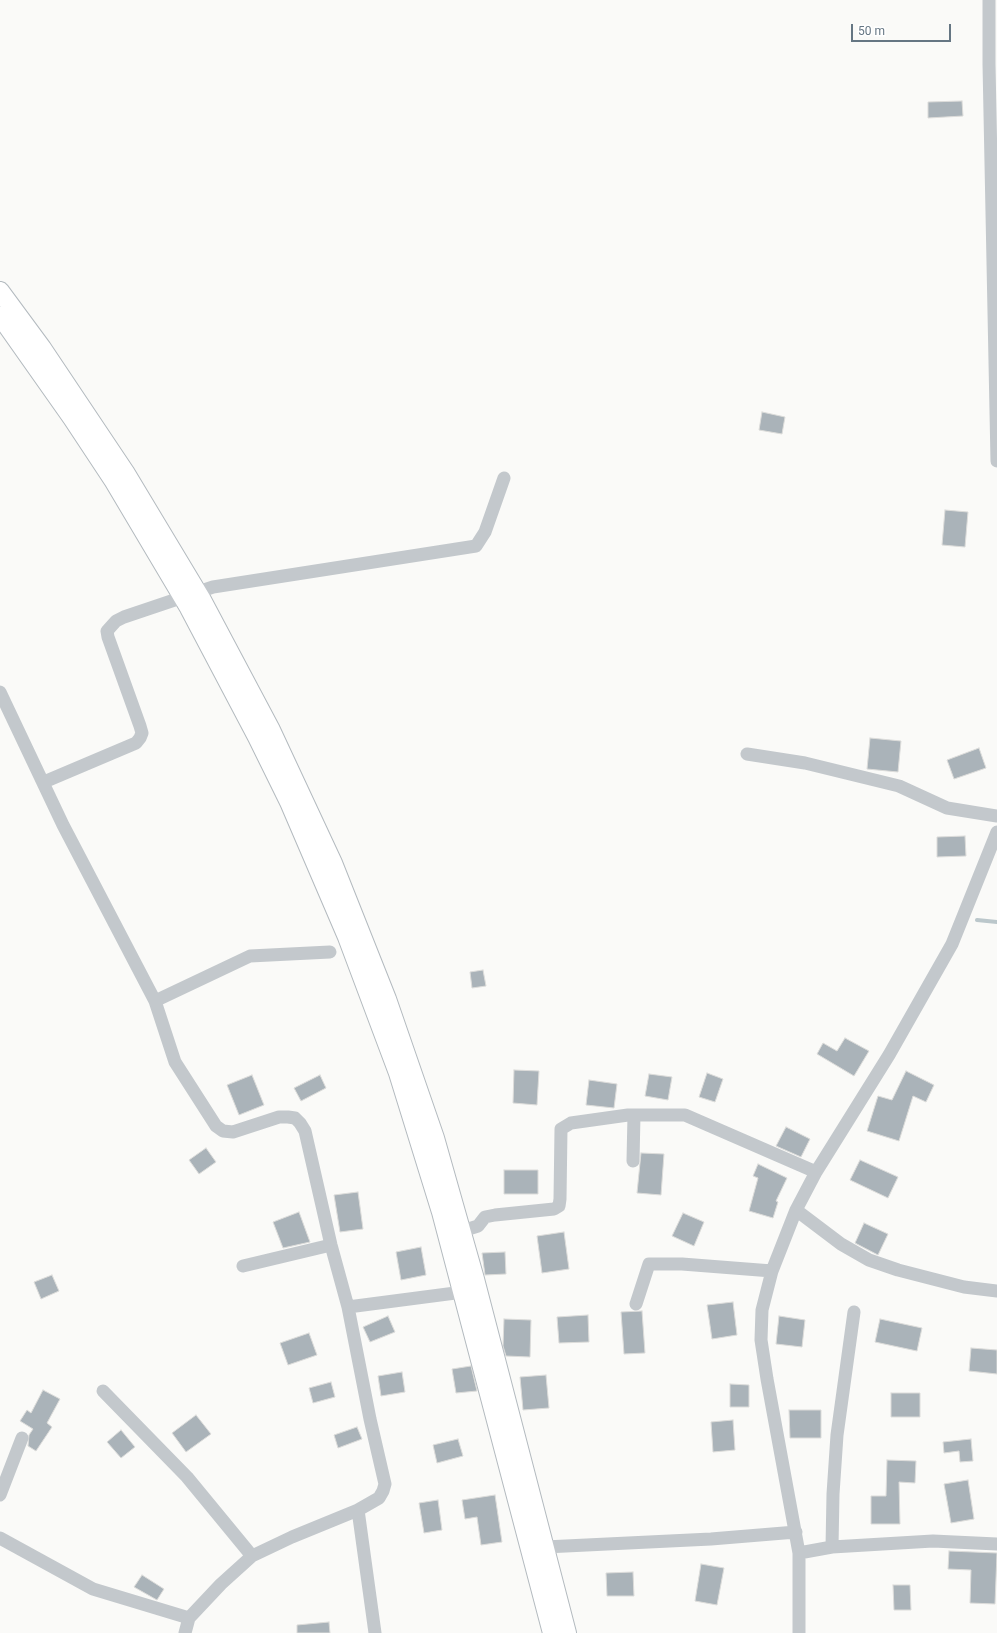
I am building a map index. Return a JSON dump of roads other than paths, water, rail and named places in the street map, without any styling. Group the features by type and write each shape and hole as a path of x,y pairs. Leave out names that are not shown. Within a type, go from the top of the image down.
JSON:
{"main road":[{"path":"0,291 42,348 113,454 190,594 271,730 347,897 412,1068 462,1231 567,1633"},
{"path":"0,316 55,393 190,594 292,809 347,936 373,1004 416,1128 463,1292 552,1633"}],"street":[{"path":"989,0 989,72 997,461"},
{"path":"44,782 136,743 140,738 142,733 140,726 107,631 116,621 213,587 476,546 480,543 504,478"},
{"path":"0,692 44,782 63,825 155,1001 175,1062 219,1129 233,1132 279,1117 295,1118 305,1131 331,1245 348,1306 370,1419 385,1484 380,1498 358,1510 292,1537 252,1556 221,1584 189,1618 185,1633"},
{"path":"747,754 805,763 899,786 947,808 997,816"},
{"path":"799,1633 800,1553 766,1379 761,1340 762,1310 772,1271 796,1210 816,1172 889,1055 952,944 996,835"},
{"path":"155,1001 250,956 330,952"},
{"path":"462,1231 478,1226 486,1217 495,1214 554,1209 559,1206 561,1129 571,1123 634,1115 677,1114 694,1118 816,1172"},
{"path":"633,1161 634,1115"},
{"path":"796,1210 841,1244 869,1260 898,1270 964,1287 997,1291"},
{"path":"243,1266 331,1245"},
{"path":"636,1304 649,1264 682,1264 772,1271"},
{"path":"348,1306 463,1292"},
{"path":"832,1547 833,1494 837,1435 854,1312"},
{"path":"103,1391 187,1477 252,1556"},
{"path":"0,1495 22,1438"},
{"path":"358,1510 374,1633"},
{"path":"545,1547 711,1539 796,1532"},
{"path":"0,1538 93,1589 189,1618"},
{"path":"800,1553 832,1547 933,1541 997,1542"}],"waterway":[{"path":"977,920 997,922"}]}
